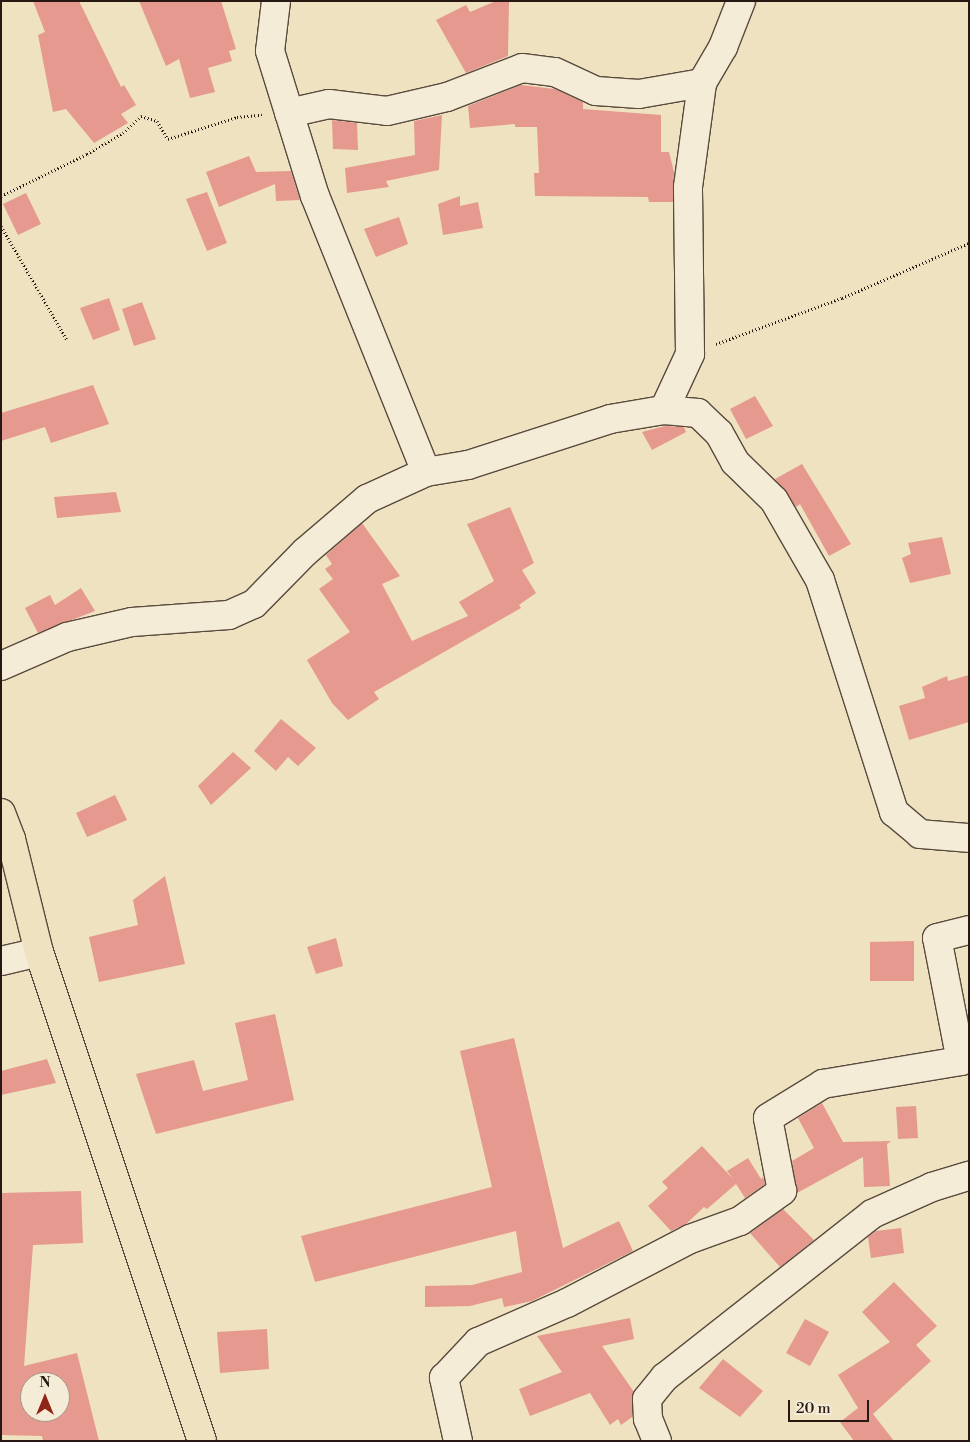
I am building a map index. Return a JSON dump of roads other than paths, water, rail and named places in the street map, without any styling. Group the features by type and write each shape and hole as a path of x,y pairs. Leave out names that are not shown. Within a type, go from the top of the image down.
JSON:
{"main road":[{"path":"1,813 11,840 39,952 202,1441"}],"street":[{"path":"276,1 270,51 315,196 426,472"},
{"path":"664,410 690,354 688,187 702,83 723,47 740,1"},
{"path":"289,113 330,104 387,110 447,97 522,68 555,72 596,91 639,94 702,83"},
{"path":"1,666 67,637 132,622 190,620 229,615 254,604 305,552 367,499 426,472 468,465 610,419 664,410 698,413 719,433 735,462 774,500 820,580 894,812 920,834 969,838"},
{"path":"458,1441 444,1378 478,1342 567,1302 690,1239 740,1221 782,1192 768,1118 823,1084 961,1061 937,938 969,930"},
{"path":"1,961 39,952"},
{"path":"657,1441 648,1419 647,1399 666,1377 872,1214 932,1188 969,1176"}]}
